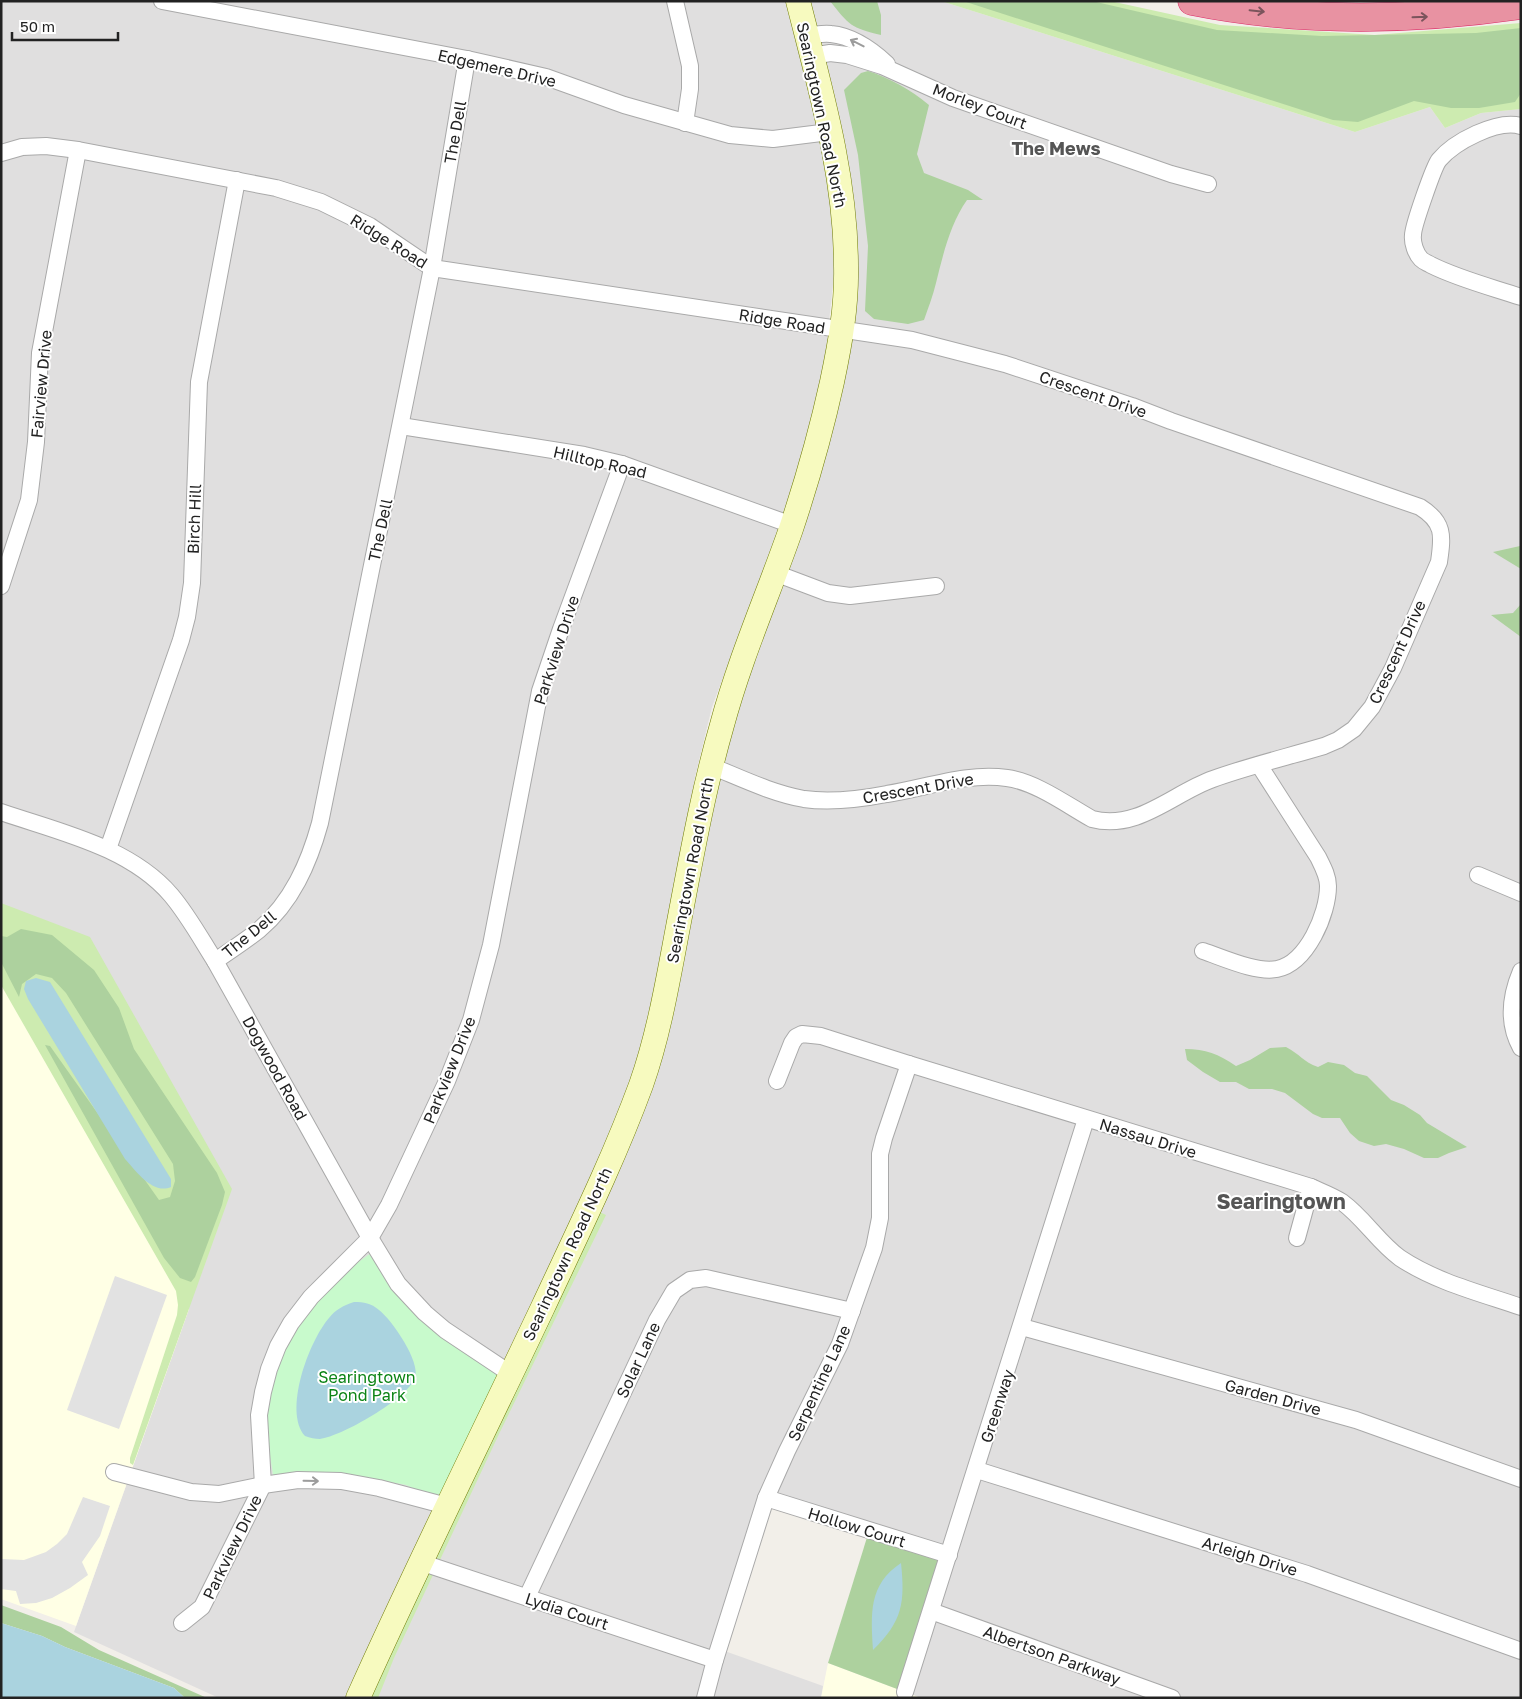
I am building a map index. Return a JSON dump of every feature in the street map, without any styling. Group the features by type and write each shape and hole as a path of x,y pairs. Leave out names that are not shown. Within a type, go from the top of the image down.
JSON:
{"highway":[{"path":"1192,1 1266,12 1354,18 1428,16 1521,6"}],"main road":[{"name":"Searingtown Road North","path":"358,1698 420,1562 601,1182 641,1083 654,1040 667,985 697,826 711,766 732,690 792,525 825,412 842,330 846,282 845,229 841,191 830,132 798,1"}],"street":[{"name":"Edgemere Drive","path":"162,1 468,59 546,77 624,105 730,135 773,139 830,132"},
{"path":"675,1 690,66 690,89 685,123"},
{"name":"Morley Court","path":"809,46 830,34 844,37 860,44 880,57 896,72"},
{"name":"Morley Court","path":"809,46 882,66 953,98 1171,174 1208,184"},
{"name":"The Dell","path":"215,962 260,929 283,906 304,870 320,823 432,268 468,59"},
{"path":"1521,126 1509,125 1463,140 1439,160 1412,235 1415,250 1422,260 1442,271 1521,297"},
{"name":"Ridge Road","path":"1,153 22,147 46,146 78,150 276,188 321,202 370,226 432,268 842,330"},
{"name":"Fairview Drive","path":"1,586 29,500 36,442 40,353 78,150"},
{"name":"Birch Hill","path":"108,849 187,617 192,583 199,382 237,180"},
{"name":"Crescent Drive","path":"711,766 768,790 805,799 852,799 887,794 968,777 1006,778 1022,781 1092,819 1103,822 1117,822 1147,812 1211,780 1324,746 1338,740 1354,729 1372,707 1392,668 1439,562 1442,534 1438,522 1431,514 1420,507 1400,499 1005,364 912,340 842,330"},
{"name":"Hilltop Road","path":"401,426 584,455 622,464 792,525"},
{"name":"Parkview Drive","path":"182,1623 202,1608 263,1485 259,1415 269,1369 278,1346 291,1324 312,1296 370,1238 389,1205 447,1081 471,1020 491,945 540,691 622,464"},
{"path":"775,573 828,593 850,596 936,586"},
{"path":"1203,951 1264,970 1278,969 1296,960 1305,951 1320,923 1327,896 1328,884 1325,872 1259,765"},
{"name":"Dogwood Road","path":"1,812 108,849 140,868 170,894 192,924 215,962 370,1238 398,1284 425,1313 446,1330 511,1374"},
{"path":"1478,875 1521,893"},
{"path":"1521,971 1515,985 1511,1006 1515,1037 1521,1048"},
{"name":"Nassau Drive","path":"777,1082 796,1037 802,1034 821,1036 1311,1187 1342,1202 1388,1249 1421,1270 1521,1307"},
{"name":"Serpentine Lane","path":"705,1698 715,1660 766,1498 840,1344 874,1248 880,1218 879,1169 884,1138 909,1064"},
{"name":"Greenway","path":"905,1692 977,1470 1086,1119"},
{"path":"1297,1238 1311,1187"},
{"name":"Solar Lane","path":"526,1597 657,1320 674,1291 690,1280 706,1278 852,1311"},
{"name":"Garden Drive","path":"1022,1327 1356,1420 1521,1479"},
{"name":"Arleigh Drive","path":"977,1470 1307,1574 1521,1651"},
{"path":"114,1472 191,1492 219,1494 298,1480 341,1481 379,1488 447,1506"},
{"name":"Hollow Court","path":"766,1498 949,1555"},
{"name":"Lydia Court","path":"420,1562 715,1660"},
{"name":"Albertson Parkway","path":"931,1611 1172,1698"}],"shaded area":[{"path":"1,1 788,1 810,84 826,158 837,247 823,378 797,480 712,707 695,777 669,959 693,824 732,679 775,573 811,476 829,403 842,330 846,265 841,191 829,132 797,1 941,1 1355,132 1430,107 1445,128 1481,113 1521,109 1521,1698 921,1698 905,1692 949,1555 766,1498 719,1649 823,1686 821,1698 219,1698 74,1632 189,1309 1,973","holes":["465,1466 447,1506 401,1600"]},
{"path":"1,973 189,1309 76,1626 1,1599"},
{"path":"115,1276 167,1295 119,1429 67,1410"},
{"path":"83,1497 110,1506 100,1536 82,1562 88,1575 52,1598 36,1603 20,1604 16,1591 1,1589 1,1559 24,1560 46,1552 57,1544 67,1534"},
{"path":"828,1663 921,1698 821,1698"}],"green space":[{"path":"830,1 877,1 881,15 881,35 863,30 851,24"},
{"path":"941,1 1110,1 1220,25 1375,35 1521,23 1521,109 1481,113 1445,128 1430,107 1355,132"},
{"path":"963,1 1092,1 1217,30 1322,36 1476,33 1521,28 1521,93 1515,102 1479,108 1451,108 1414,101 1358,122 1333,120"},
{"path":"868,71 900,85 929,105 917,154 924,173 968,190 983,200 967,200 961,209 948,240 924,320 908,324 874,319 865,311 868,246 858,155 844,90 861,73"},
{"path":"1520,546 1521,569 1493,552"},
{"path":"1521,604 1521,637 1491,615 1513,613"},
{"path":"1,903 90,937 232,1189 133,1465 130,1463 130,1458 177,1315 176,1291 1,985"},
{"path":"21,929 52,935 94,970 119,1008 134,1049 217,1173 225,1192 222,1205 195,1277 191,1282 180,1278 164,1258 45,1045 50,1046 159,1200 170,1197 175,1181 173,1164 66,993 52,978 36,974 22,984 19,997 1,962 1,936 7,937"},
{"path":"1286,1047 1318,1067 1328,1062 1344,1065 1355,1073 1367,1076 1391,1100 1404,1105 1420,1115 1427,1123 1467,1147 1438,1158 1424,1158 1404,1149 1386,1144 1374,1146 1359,1141 1350,1133 1340,1118 1322,1118 1313,1114 1285,1093 1272,1089 1249,1089 1236,1082 1220,1082 1187,1060 1185,1049 1212,1053 1236,1066 1270,1048"},
{"path":"587,1206 606,1215 499,1434 394,1658 378,1698 355,1698"},
{"name":"Searingtown Pond Park","path":"371,1253 389,1282 510,1374 447,1503 406,1485 358,1476 273,1475 264,1417 276,1364 292,1328 340,1275"},
{"path":"869,1531 949,1555 905,1692 828,1663"},
{"path":"1,1605 61,1627 99,1650 207,1698 185,1698 174,1688 65,1647 42,1636 1,1623"}],"water":[{"path":"36,978 50,982 171,1179 171,1187 164,1189 151,1185 125,1159 28,999 24,989 26,981"},
{"path":"354,1302 373,1306 385,1315 410,1352 416,1371 415,1378 410,1387 400,1396 358,1424 320,1439 307,1437 299,1425 297,1410 301,1376 321,1329 340,1308"},
{"path":"901,1563 903,1589 900,1610 891,1630 873,1650 872,1612 877,1591 882,1581"},
{"path":"1,1623 42,1636 65,1647 174,1688 185,1698 1,1698"}],"district":[{"name":"The Mews","path":"1056,148"},
{"name":"Searingtown","path":"1281,1201"}]}
